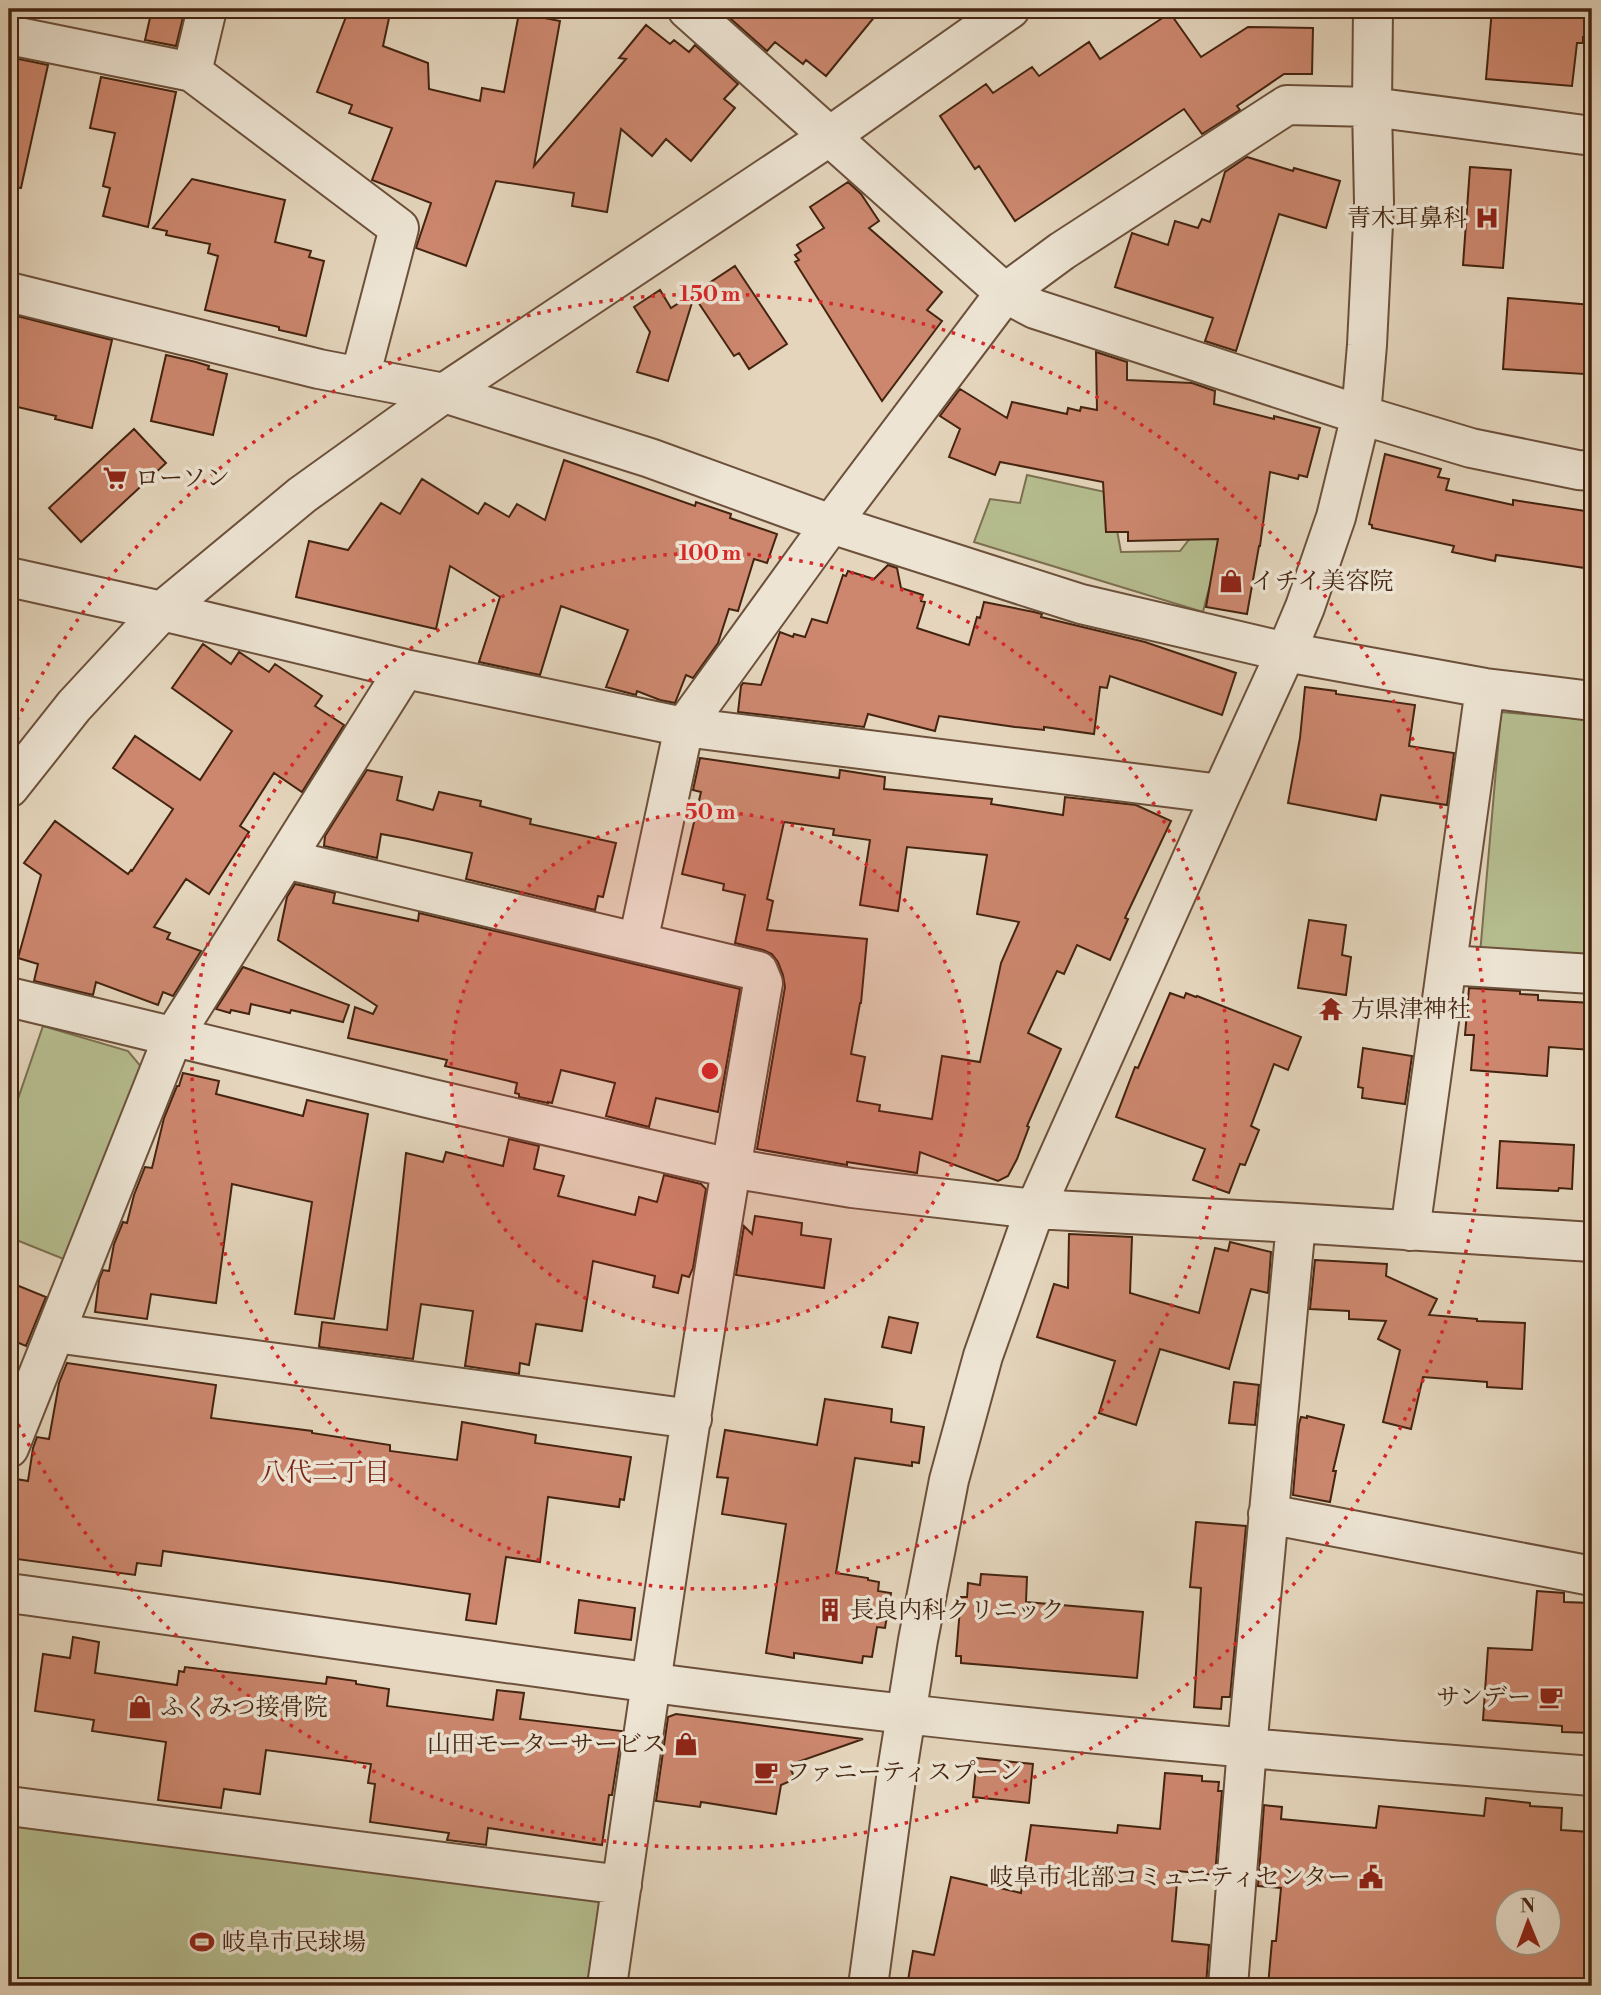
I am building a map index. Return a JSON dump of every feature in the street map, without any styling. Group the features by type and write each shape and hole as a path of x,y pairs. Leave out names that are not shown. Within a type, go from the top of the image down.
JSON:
{"street":[{"path":"192,72 206,9"},
{"path":"687,9 1005,293 1035,309 1471,448 1592,471"},
{"path":"9,788 74,706 162,611 302,495 444,393 830,136 1010,9"},
{"path":"868,1986 918,1640 949,1480 983,1356 1035,1209 1286,652 1305,607 1336,517 1361,415 1367,345 1374,203 1373,9"},
{"path":"9,35 192,72 400,228 360,377"},
{"path":"639,942 684,727 831,524 1005,293 1062,251 1287,105 1372,107 1592,136"},
{"path":"9,292 319,369 444,393 650,458 831,524 1082,604 1286,652 1485,688 1592,701"},
{"path":"9,577 405,669 684,727 1221,794"},
{"path":"9,1448 173,1037 405,669"},
{"path":"1410,1231 1485,688"},
{"path":"285,859 758,971 763,983 730,1168 607,1986"},
{"path":"1447,965 1592,975"},
{"path":"9,997 730,1168 852,1188 1035,1209 1592,1242"},
{"path":"1228,1986 1247,1748 1296,1223"},
{"path":"55,1333 692,1419"},
{"path":"1268,1514 1592,1576"},
{"path":"9,1593 651,1682 907,1714 1247,1748 1592,1776"},
{"path":"9,1806 622,1885"}],"green space":[{"path":"1027,475 1110,493 1121,552 1180,551 1195,532 1230,540 1214,574 1203,612 974,542 990,499 1020,503"},
{"path":"1501,712 1592,720 1592,958 1480,954"},
{"path":"43,1026 128,1051 148,1075 71,1262 9,1237 9,1125"},
{"name":"岐阜市民球場","path":"9,1813 590,1891 601,1903 589,1986 9,1986"}],"building":[{"path":"152,9 185,9 176,46 145,40"},
{"path":"349,9 391,9 383,46 428,63 429,89 480,101 482,88 504,92 519,13 560,21 534,166 626,59 619,58 646,25 670,44 674,40 689,52 695,45 738,84 724,99 735,108 691,161 666,139 652,156 621,129 607,212 572,206 574,193 496,181 466,266 416,248 431,203 372,180 392,128 349,113 352,105 317,92"},
{"path":"726,9 881,9 826,76 806,60 803,64 775,42 767,51 723,12"},
{"path":"1492,9 1592,9 1592,37 1583,37 1583,43 1577,43 1572,86 1486,79"},
{"path":"1170,13 1201,57 1248,27 1313,28 1312,74 1284,74 1237,106 1240,110 1202,134 1184,109 1015,221 979,166 975,169 940,116 986,84 993,93 1032,67 1039,76 1089,42 1100,59"},
{"path":"9,57 48,65 21,188 9,187"},
{"path":"101,77 176,92 148,227 103,216 110,188 103,186 115,133 90,128"},
{"path":"1247,157 1340,181 1326,228 1279,214 1236,351 1205,341 1213,318 1115,287 1132,233 1168,245 1175,221 1198,228 1202,219 1210,222 1225,172"},
{"name":"青木耳鼻科","path":"1470,167 1511,170 1503,268 1463,265"},
{"path":"192,179 285,200 275,242 311,251 309,257 324,261 306,336 205,310 218,256 208,253 210,244 166,235 167,231 153,228"},
{"path":"848,182 861,194 879,221 869,228 942,292 927,310 942,321 882,401 795,262 799,260 795,255 801,251 797,245 824,228 810,207"},
{"path":"735,266 787,344 749,369 739,353 734,356 694,296 668,381 637,372 650,332 634,307 660,290 671,308"},
{"path":"1508,298 1592,305 1592,369 1584,368 1584,374 1503,369"},
{"path":"9,314 112,340 92,428 9,405"},
{"path":"1096,352 1127,362 1127,380 1192,383 1215,391 1214,404 1320,428 1307,477 1299,475 1298,479 1270,472 1247,614 1206,607 1218,539 1128,541 1128,532 1106,532 1103,482 1000,462 995,475 949,457 960,429 940,416 960,389 1007,418 1012,402 1067,414 1068,408 1080,411 1081,407 1097,410"},
{"path":"166,355 209,366 208,369 227,374 213,435 151,421"},
{"name":"ローソン","path":"134,429 166,463 81,542 49,508"},
{"path":"1385,454 1441,469 1438,477 1449,479 1446,490 1513,505 1513,500 1592,512 1585,568 1496,555 1495,561 1452,552 1454,546 1372,528 1369,524"},
{"path":"564,460 695,506 696,502 731,514 730,518 777,534 767,563 754,559 738,611 729,609 718,643 693,678 686,675 675,703 637,691 636,695 606,687 628,630 561,606 540,675 479,662 500,597 450,566 436,629 296,597 309,541 348,550 381,503 400,514 422,479 478,514 485,503 509,517 517,504 545,520"},
{"path":"888,565 897,568 901,588 923,595 921,601 925,602 917,628 969,645 984,602 1034,612 1042,614 1041,617 1145,642 1236,673 1222,715 1110,676 1107,688 1100,687 1094,734 1044,727 1044,730 1015,727 939,716 935,731 868,714 864,727 738,712 741,686 743,683 761,685 780,632 793,637 794,634 805,637 812,619 827,623 843,575 846,576 848,571 874,579"},
{"path":"203,644 231,664 239,652 269,672 275,664 322,696 315,706 344,725 302,792 274,773 240,826 249,832 209,894 186,879 154,927 170,933 167,939 201,951 173,996 163,992 158,1005 96,982 93,995 34,981 38,964 18,958 41,875 24,863 55,821 128,874 173,809 113,768 135,736 200,780 232,731 172,688"},
{"path":"1305,687 1415,705 1409,746 1454,753 1447,805 1381,795 1376,820 1288,803 1300,738"},
{"path":"700,758 839,778 840,770 885,777 884,789 992,799 991,804 1063,815 1065,797 1136,805 1171,821 1125,918 1128,919 1110,960 1077,945 1064,974 1057,971 1028,1033 1061,1049 1008,1176 998,1181 920,1152 917,1173 847,1162 847,1165 757,1149 785,987 783,975 772,954 735,943 745,895 723,890 724,884 682,874 701,792 693,790","holes":["784,822 834,829 833,835 870,840 860,905 898,911 907,847 987,855 977,914 1019,922 1001,963 980,1062 942,1056 932,1119 879,1111 880,1105 857,1101 865,1057 851,1054 861,1003 867,939 767,930 773,901 767,899"]},
{"path":"367,770 402,777 397,800 433,810 439,792 481,801 480,806 531,819 530,824 616,843 603,897 598,896 595,910 466,879 472,853 381,834 377,858 324,846 325,836"},
{"path":"295,884 335,893 333,903 418,921 419,913 740,989 718,1112 656,1098 649,1127 606,1116 615,1083 561,1070 552,1103 548,1103 519,1097 519,1094 515,1093 517,1083 445,1066 447,1060 348,1038 355,1007 373,1014 377,1006 278,940 287,897"},
{"path":"1309,920 1346,925 1342,955 1351,957 1346,995 1298,988"},
{"path":"243,967 349,1005 343,1022 251,1004 249,1014 216,1009"},
{"path":"1469,988 1520,991 1520,994 1538,995 1538,1000 1592,1003 1592,1050 1549,1047 1547,1076 1471,1070 1474,1035 1465,1035"},
{"path":"1170,993 1184,998 1186,993 1197,996 1301,1037 1288,1070 1274,1064 1251,1126 1259,1130 1245,1165 1240,1164 1229,1193 1193,1180 1205,1149 1116,1117 1135,1067 1138,1068"},
{"path":"1363,1048 1412,1056 1405,1104 1362,1098 1363,1088 1358,1087"},
{"path":"183,1073 219,1081 216,1094 303,1116 307,1100 368,1114 334,1319 295,1314 312,1202 232,1184 216,1303 151,1294 147,1319 95,1312 99,1280 103,1270 109,1271 114,1244 123,1222 127,1223 145,1167 152,1168 164,1118"},
{"path":"509,1139 539,1146 534,1169 564,1176 558,1196 635,1215 639,1197 657,1202 664,1175 701,1184 706,1189 693,1268 689,1277 682,1275 678,1293 653,1287 655,1276 593,1261 582,1331 536,1324 529,1365 520,1363 519,1374 465,1366 473,1311 421,1304 413,1359 319,1347 322,1322 387,1330 406,1153 443,1162 446,1152 503,1166"},
{"path":"1500,1141 1574,1145 1572,1189 1559,1188 1558,1191 1497,1188"},
{"path":"755,1216 802,1223 801,1235 831,1239 824,1288 736,1275 744,1226 752,1234"},
{"path":"1069,1234 1132,1237 1130,1293 1199,1313 1215,1248 1228,1251 1230,1242 1271,1252 1268,1293 1251,1289 1229,1369 1160,1349 1136,1425 1099,1413 1115,1361 1037,1337 1054,1284 1068,1288"},
{"path":"1315,1260 1387,1264 1386,1276 1437,1299 1429,1315 1525,1323 1522,1389 1487,1387 1487,1382 1423,1377 1411,1429 1383,1422 1400,1350 1378,1339 1386,1321 1349,1319 1349,1311 1310,1309"},
{"path":"9,1282 46,1297 26,1346 9,1339"},
{"path":"889,1317 918,1323 911,1353 882,1347"},
{"path":"67,1363 216,1385 211,1418 312,1431 390,1445 390,1451 457,1460 462,1422 536,1435 535,1443 631,1457 624,1500 620,1499 619,1507 548,1497 540,1562 506,1557 496,1624 466,1620 470,1594 163,1551 161,1566 137,1563 135,1575 9,1558 9,1504 12,1505 16,1479 28,1481 37,1437 49,1439 59,1383"},
{"path":"1234,1382 1259,1385 1255,1425 1229,1423"},
{"path":"825,1399 892,1409 891,1422 924,1427 919,1463 912,1462 912,1466 855,1458 836,1573 879,1582 878,1591 891,1593 885,1628 877,1627 872,1657 863,1656 862,1663 794,1653 794,1658 766,1653 786,1524 722,1514 728,1478 717,1477 725,1430 817,1445"},
{"path":"1301,1417 1344,1425 1333,1471 1336,1471 1330,1502 1293,1495 1299,1424"},
{"path":"1196,1522 1246,1526 1230,1697 1222,1697 1221,1709 1194,1707 1201,1588 1190,1587"},
{"path":"981,1574 1027,1577 1026,1602 1143,1612 1137,1678 961,1663 961,1656 956,1656 961,1597 967,1597 968,1583 980,1585"},
{"path":"1537,1591 1564,1593 1564,1602 1592,1603 1592,1733 1562,1732 1562,1726 1483,1720 1488,1648 1532,1650"},
{"path":"579,1600 635,1608 631,1640 575,1633"},
{"path":"73,1637 99,1642 95,1673 177,1685 179,1671 184,1672 185,1667 326,1684 327,1677 389,1689 387,1706 493,1720 497,1690 524,1693 520,1719 622,1731 602,1845 488,1828 486,1845 447,1840 449,1833 370,1822 375,1784 368,1783 371,1764 266,1750 260,1794 224,1789 221,1808 158,1800 166,1742 92,1731 94,1720 35,1711 43,1654 70,1658"},
{"path":"676,1714 863,1739 789,1765 795,1779 781,1785 776,1814 701,1802 700,1807 656,1801 668,1717"},
{"path":"977,1758 1033,1764 1029,1803 973,1797"},
{"path":"1165,1773 1202,1776 1202,1781 1219,1782 1218,1791 1222,1791 1215,1875 1178,1871 1172,1941 1209,1945 1206,1986 907,1986 913,1951 934,1955 951,1877 1021,1893 1031,1825 1117,1833 1118,1825 1160,1829"},
{"path":"1486,1798 1530,1803 1530,1806 1562,1808 1561,1830 1590,1832 1587,1868 1592,1868 1592,1986 1268,1986 1281,1888 1258,1886 1264,1805 1282,1807 1281,1819 1376,1828 1379,1806 1484,1816"}],"place":[{"name":"青木耳鼻科","path":"1487,218"},
{"name":"ローソン","path":"115,478"},
{"name":"イチイ美容院","path":"1231,581"},
{"name":"方県津神社","path":"1331,1009"},
{"name":"長良内科クリニック","path":"830,1610"},
{"name":"サンデー","path":"1551,1697"},
{"name":"ふくみつ接骨院","path":"140,1707"},
{"name":"山田モーターサービス","path":"686,1744"},
{"name":"ファニーティスプーン","path":"766,1772"},
{"name":"岐阜市 北部コミュニティセンター","path":"1371,1877"},
{"name":"岐阜市民球場","path":"202,1942"}],"district":[{"name":"八代二丁目","path":"325,1472"}]}
